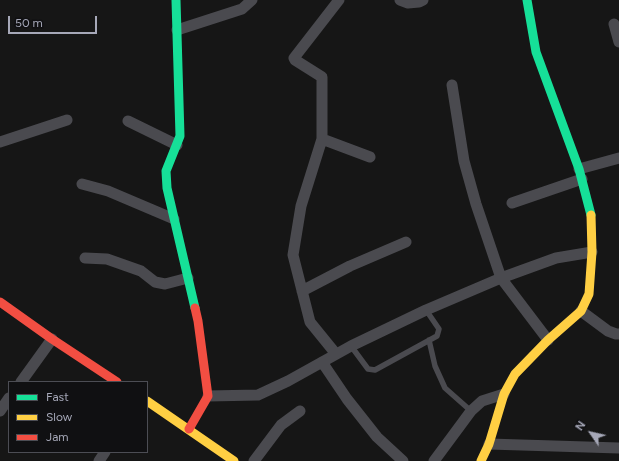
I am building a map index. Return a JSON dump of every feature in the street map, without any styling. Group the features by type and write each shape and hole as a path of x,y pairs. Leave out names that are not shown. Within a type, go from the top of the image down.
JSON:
{"street":[{"path":"176,0 180,136 166,171 167,188 198,321 208,396 189,429"},
{"path":"177,30 242,9 252,0"},
{"path":"336,354 310,322 293,255 301,206 322,139 322,77 294,58 339,0"},
{"path":"400,0 408,3 423,0"},
{"path":"483,460 504,394 515,374 548,340 581,311 589,294 592,252 592,217 580,174 536,52 527,0"},
{"path":"614,24 619,42"},
{"path":"452,84 464,162 476,204 501,278 548,340"},
{"path":"0,142 67,120"},
{"path":"128,121 177,145"},
{"path":"322,139 370,157"},
{"path":"512,203 619,158"},
{"path":"82,184 108,191 174,219"},
{"path":"302,291 350,266 406,242"},
{"path":"208,396 258,395 288,381 351,346 426,310 501,278 556,258 592,252"},
{"path":"85,258 107,259 141,271 155,282 165,284 188,278"},
{"path":"0,302 52,339 116,381"},
{"path":"581,311 608,330 619,334"},
{"path":"22,381 52,339"},
{"path":"322,362 347,399 377,437 403,461"},
{"path":"434,461 471,411 482,401 504,394"},
{"path":"0,411 8,399"},
{"path":"148,402 234,461"},
{"path":"254,461 281,425 300,411"},
{"path":"489,444 619,448"}],"lane":[{"path":"351,346 368,370 375,370 437,336 439,329 426,310"},
{"path":"429,340 435,366 446,388 471,411"}],"traffic: fast":[{"path":"176,0 180,136 166,171 167,188 195,308"},
{"path":"527,0 536,52 579,169 591,215"}],"traffic: slow":[{"path":"481,461 489,444 504,394 515,374 548,340 581,311 589,294 592,252 591,215"},
{"path":"148,402 234,461"}],"traffic: jam":[{"path":"0,302 115,381"},
{"path":"189,429 208,396 195,308"}]}
